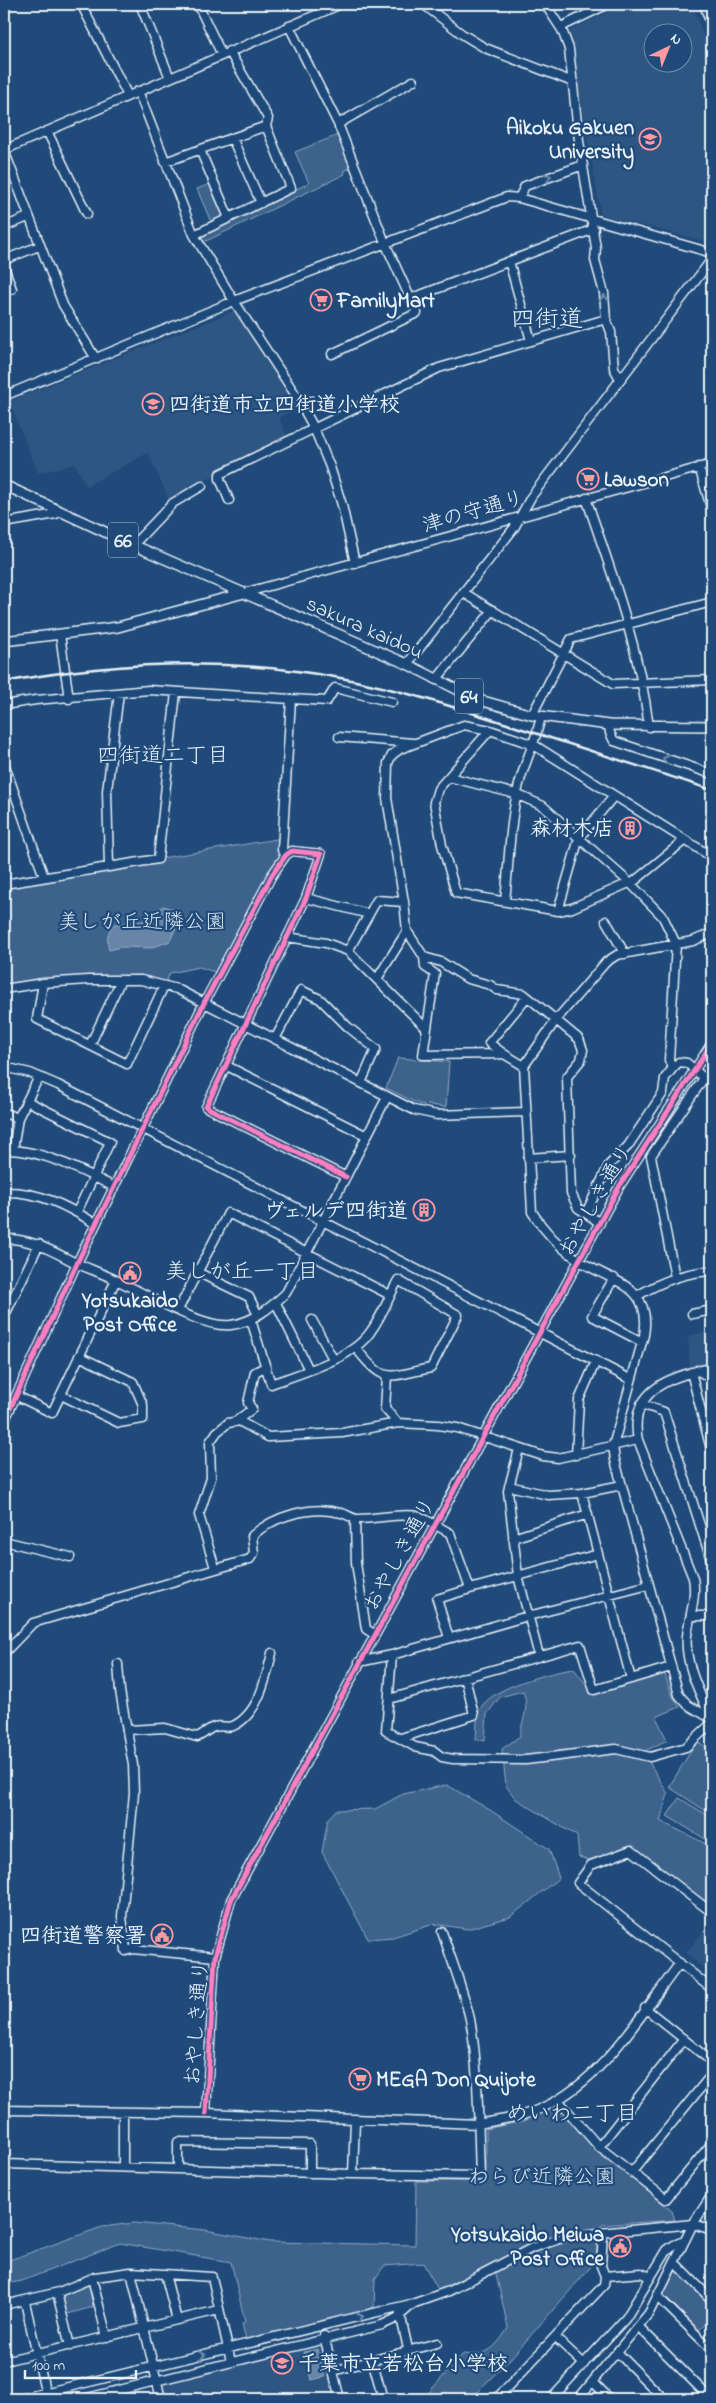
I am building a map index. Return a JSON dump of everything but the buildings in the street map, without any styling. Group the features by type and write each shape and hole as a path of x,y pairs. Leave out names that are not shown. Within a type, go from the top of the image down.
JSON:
{"main road":[{"name":"66","path":"4,485 133,545 244,593"},
{"path":"4,641 142,622 244,593"},
{"name":"sakura kaidou","path":"244,593 407,664 476,699 537,715 609,725 712,726"}],"street":[{"path":"81,4 128,96"},
{"path":"140,4 170,78"},
{"path":"96,359 63,305 4,150 342,4"},
{"path":"423,4 462,34 485,48 573,82"},
{"path":"545,4 561,27 569,49 583,165 594,228 595,260 604,292 606,319 611,332 614,368 620,379"},
{"path":"561,27 608,4"},
{"path":"704,4 712,28"},
{"path":"194,235 291,188 266,126 268,118 225,53 200,9"},
{"path":"289,26 338,124 386,245 417,313 332,354"},
{"path":"338,124 413,82"},
{"path":"138,91 194,235 234,301 297,397 314,428 330,467 342,505 355,563"},
{"path":"165,162 266,126"},
{"path":"47,131 87,214"},
{"path":"232,138 261,203"},
{"path":"200,150 228,218"},
{"path":"519,198 525,186 583,165"},
{"path":"4,396 234,301 386,245 507,197 519,198 712,253"},
{"path":"4,227 28,217"},
{"path":"410,299 594,228"},
{"path":"4,260 39,246"},
{"path":"407,664 464,593 522,515 531,497 712,259"},
{"path":"509,261 531,341"},
{"path":"4,268 12,289"},
{"path":"229,500 220,479 220,474 314,428 439,368 606,319"},
{"name":"津の守通り","path":"244,593 712,464"},
{"path":"699,468 712,511"},
{"path":"133,545 173,503 202,486"},
{"path":"586,498 628,624 644,682 649,726"},
{"path":"4,523 56,514 58,510"},
{"path":"464,593 564,656 613,684 712,680"},
{"path":"505,901 516,794 534,745 537,715 571,639 712,602"},
{"path":"436,680 493,610"},
{"path":"60,634 68,699"},
{"path":"4,705 36,700 68,699 149,690 327,701 335,688 392,702"},
{"path":"4,884 158,859 176,692"},
{"path":"109,866 107,791 120,693"},
{"path":"286,854 282,850 291,699"},
{"path":"504,1054 423,1055 435,974 425,967 424,957 406,931 404,902 387,798 388,763 392,755 464,724 490,730 534,745 712,857"},
{"path":"609,725 614,741 712,774"},
{"path":"490,730 438,789 434,802 442,845 456,893 558,911 572,908 630,883 685,840"},
{"path":"339,737 415,744"},
{"path":"4,763 44,877"},
{"path":"449,777 516,794 543,806 630,883 663,917 676,944 669,1060 672,1068"},
{"path":"558,911 579,838 614,796"},
{"path":"4,1422 77,1263 204,1003 272,875 286,854 292,851 321,854 306,898 227,1066 206,1106 346,1177"},
{"path":"306,898 369,914"},
{"path":"348,951 377,900 404,902"},
{"path":"606,921 625,954"},
{"path":"377,979 406,931"},
{"path":"712,932 693,941 625,954 606,962 556,1020 524,1066 525,1112 532,1212 541,1227 578,1260 629,1287 637,1296 644,1310 646,1322 642,1342 630,1379 613,1446 671,1667 682,1699 712,1720"},
{"path":"287,937 326,943 348,951 426,1028"},
{"path":"424,957 441,962 468,979 490,985 497,990 527,997 579,1039 583,1050 581,1060 567,1078 571,1193 578,1208 600,1222"},
{"path":"90,1046 121,980"},
{"path":"4,989 44,982 141,980 184,992 414,1110 437,1116 525,1112"},
{"path":"44,982 37,1019 127,1064 164,986"},
{"path":"274,1039 301,990 320,999 348,1027 376,1050 361,1083"},
{"path":"524,1066 489,1043 527,997"},
{"name":"おやしき通り","path":"206,2113 215,1957 231,1900 578,1260 638,1156 712,1043"},
{"path":"586,1213 609,1165 628,1146 663,1093 665,1078 679,1062 687,1062 704,1078 651,1156 675,1277"},
{"path":"227,1066 367,1136"},
{"path":"4,1067 39,1077 630,1379"},
{"path":"13,1150 18,1118 39,1077"},
{"path":"4,1239 39,1244 178,1310 216,1325 231,1325 251,1320 276,1303 286,1293 387,1097"},
{"path":"27,1101 110,1142 77,1212"},
{"path":"4,1113 18,1118"},
{"path":"4,1150 38,1154 94,1176 114,1187"},
{"path":"528,1158 571,1155"},
{"path":"4,1192 21,1192 50,1199 96,1224"},
{"path":"178,1310 228,1213 390,1295"},
{"path":"4,1317 39,1244"},
{"path":"637,1296 675,1277 699,1271 712,1271"},
{"path":"198,1272 249,1297 258,1315"},
{"path":"614,1278 592,1316 642,1342"},
{"path":"17,1396 52,1412 116,1280"},
{"path":"251,1320 271,1384 309,1370 356,1348 371,1332 398,1280 458,1315 431,1368 387,1376 372,1369 356,1348"},
{"path":"4,1296 12,1300"},
{"path":"276,1303 309,1370"},
{"path":"692,1314 712,1310"},
{"path":"312,1320 333,1359"},
{"path":"61,1395 119,1423 143,1419 143,1405 133,1382 79,1356"},
{"path":"576,1455 579,1400 596,1361"},
{"path":"215,1568 199,1515 211,1478 210,1442 222,1428 235,1422 252,1409 248,1403 255,1372 265,1367"},
{"path":"712,1368 671,1378 656,1388 641,1404 634,1425 638,1440 694,1578 692,1616 687,1636 690,1665 712,1720"},
{"path":"694,1371 712,1379"},
{"path":"694,1371 712,1453"},
{"path":"387,1376 385,1409 398,1423"},
{"path":"641,1404 664,1412 712,1563"},
{"path":"235,1422 239,1421 268,1437 342,1433 398,1423 438,1425 457,1428 519,1450 558,1458 638,1440"},
{"path":"519,1450 509,1486 513,1538 518,1576 539,1656"},
{"path":"509,1486 548,1495 582,1493 622,1484"},
{"path":"582,1493 632,1679"},
{"path":"4,1651 33,1623 250,1559 254,1553 252,1536 261,1528 290,1515 312,1509 341,1513 355,1520 402,1514 419,1516 450,1533 470,1589"},
{"path":"513,1538 588,1514"},
{"path":"355,1520 356,1563 366,1629 374,1634"},
{"path":"4,1542 70,1557"},
{"path":"449,1638 437,1599 598,1554"},
{"path":"359,1662 392,1655 528,1616 649,1585"},
{"path":"692,1616 712,1616"},
{"path":"389,1699 580,1645 594,1690 671,1667"},
{"path":"128,1730 165,1728 197,1737 213,1727 231,1727 241,1721 255,1705 267,1676 272,1653"},
{"path":"392,1655 386,1731 415,1747 434,1750 442,1757 453,1760 526,1760 616,1749 650,1757 686,1747 712,1720"},
{"path":"118,1664 120,1691 128,1730 134,1793 122,1916 126,1951 133,1949 215,1957"},
{"path":"401,1738 474,1715 464,1677"},
{"path":"712,1909 710,1911 631,1850 591,1866 578,1883 712,1989"},
{"path":"4,2164 480,2176 470,2022 462,1987 442,1932"},
{"path":"4,2110 206,2113 478,2124 515,2117 540,2109 558,2100 588,2079 608,2058 680,1963"},
{"path":"645,2008 712,2062"},
{"path":"599,2147 684,2039"},
{"path":"632,2172 712,2074"},
{"path":"558,2100 599,2147 666,2199 712,2143"},
{"path":"123,2113 123,2167"},
{"path":"353,2174 355,2120"},
{"path":"178,2169 178,2142 310,2144 310,2173"},
{"path":"578,2399 618,2353 649,2313 693,2224 712,2195"},
{"path":"19,2399 47,2396 153,2367 395,2308 449,2292 532,2248 568,2236 693,2224 712,2230"},
{"path":"496,2399 604,2285 605,2276 601,2266 603,2233"},
{"path":"551,2399 626,2318 667,2250 684,2241"},
{"path":"674,2262 712,2300"},
{"path":"131,2272 161,2399"},
{"path":"4,2305 25,2302 57,2293 92,2278 131,2272 212,2277 231,2362"},
{"path":"605,2276 641,2273 650,2277"},
{"path":"164,2274 177,2320"},
{"path":"92,2278 107,2337"},
{"path":"57,2293 70,2346"},
{"path":"657,2296 712,2350"},
{"path":"25,2302 47,2396"},
{"path":"83,2399 382,2325 402,2314 415,2302"},
{"path":"395,2308 402,2314 408,2350"},
{"path":"4,2361 219,2310"},
{"path":"322,2326 340,2399"},
{"path":"639,2327 711,2399"},
{"path":"555,2337 584,2364"},
{"path":"333,2371 437,2343"},
{"path":"618,2353 664,2399"},
{"path":"372,2360 383,2399"},
{"path":"593,2382 610,2399"}],"shaded area":[{"name":"Aikoku Gakuen University","path":"624,4 692,4 712,59 712,243 601,215 569,31"},
{"name":"四街道市立四街道小学校","path":"237,310 298,408 279,417 287,437 178,494 170,502 148,453 86,486 75,464 38,473 9,401"},
{"path":"163,906 176,910 178,923 170,941 151,948 121,947 109,950 108,936 114,924 143,921"},
{"path":"712,1331 712,1364 690,1368 688,1336"},
{"path":"712,1920 712,1975 686,1953"},
{"name":"千葉市立若松台小学校","path":"319,2342 323,2345 336,2399 163,2399 159,2386 163,2380"},
{"path":"318,2349 325,2377 311,2380 304,2352"}],"green space":[{"path":"338,135 351,168 344,171 345,174 206,241 200,242 200,236 309,183 295,152"},
{"path":"210,184 223,214 221,218 211,222 197,189"},
{"name":"美しが丘近隣公園","path":"283,838 286,855 221,974 199,967 170,973 164,986 141,980 4,989 4,884"},
{"path":"398,1058 449,1062 446,1107 419,1104 386,1088"},
{"path":"574,1669 594,1694 663,1673 665,1675 673,1697 680,1707 656,1717 667,1740 643,1752 668,1794 660,1821 712,1847 712,1903 709,1905 635,1848 588,1860 579,1857 577,1836 516,1799 506,1786 502,1749 520,1736 526,1709 523,1691 500,1697 487,1714 485,1740 476,1739 477,1719 480,1709 486,1701 509,1687 522,1682 551,1673"},
{"path":"697,1741 712,1751 712,1815 669,1787"},
{"path":"447,1785 490,1810 549,1849 559,1878 510,1917 467,1929 434,1924 393,1937 368,1939 322,1852 328,1819 336,1810 375,1809 403,1794"},
{"path":"679,1798 712,1818 712,1843 667,1816"},
{"name":"わらび近隣公園","path":"551,2108 558,2109 597,2150 672,2211 675,2220 601,2225 595,2262 510,2359 470,2399 423,2399 463,2354 472,2355 485,2352 495,2345 508,2328 494,2265 439,2291 423,2263 384,2266 375,2279 374,2307 324,2324 249,2341 246,2340 242,2324 245,2322 231,2262 120,2243 22,2281 4,2284 4,2262 102,2227 134,2223 205,2230 270,2242 415,2245 416,2181 486,2181 486,2129 524,2121"},
{"path":"676,2270 712,2303 712,2316 699,2330 665,2296 664,2292"},
{"path":"86,2284 89,2286 93,2307 64,2315 60,2297 62,2293"}],"railway":[{"path":"4,682 89,670 175,664 261,667 303,672 388,688 712,790"}],"cycle path":[{"path":"4,1422 77,1263 204,1003 272,875 286,855 292,851 321,854 306,898 206,1107 346,1177"},
{"path":"206,2113 215,1957 231,1900 619,1187 712,1043"}],"place":[{"name":"Aikoku Gakuen University","path":"650,139"},
{"name":"FamilyMart","path":"321,300"},
{"name":"四街道市立四街道小学校","path":"153,404"},
{"name":"Lawson","path":"588,479"},
{"name":"森材木店","path":"630,828"},
{"name":"ヴェルデ四街道","path":"424,1210"},
{"name":"Yotsukaido Post Office","path":"130,1273"},
{"name":"四街道警察署","path":"162,1935"},
{"name":"MEGA Don Quijote","path":"360,2079"},
{"name":"Yotsukaido Meiwa Post Office","path":"620,2246"},
{"name":"千葉市立若松台小学校","path":"282,2363"}],"district":[{"name":"四街道","path":"547,318"},
{"name":"四街道二丁目","path":"163,754"},
{"name":"美しが丘一丁目","path":"242,1270"},
{"name":"めいわ二丁目","path":"572,2112"}]}
